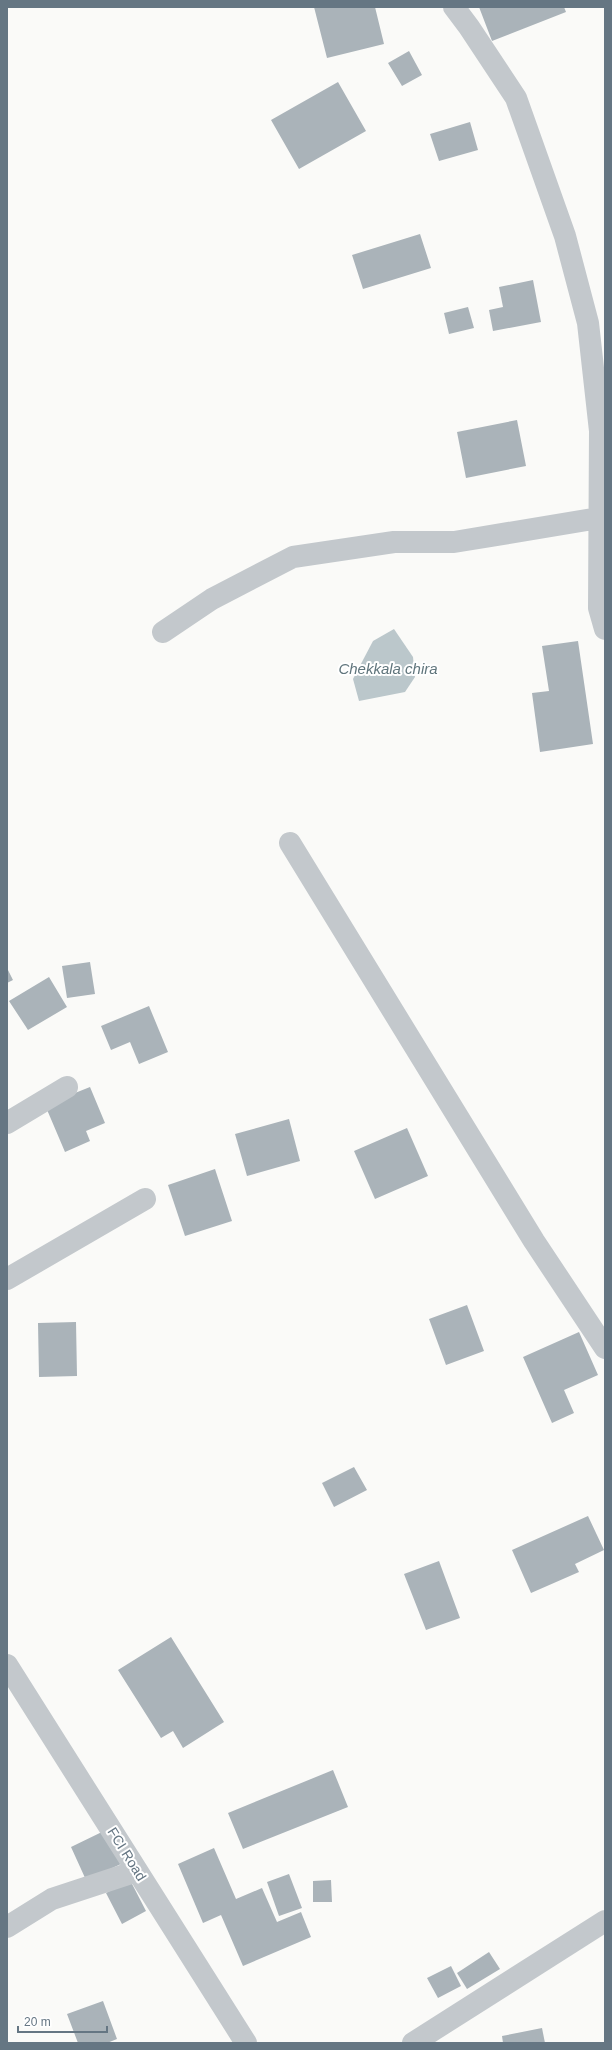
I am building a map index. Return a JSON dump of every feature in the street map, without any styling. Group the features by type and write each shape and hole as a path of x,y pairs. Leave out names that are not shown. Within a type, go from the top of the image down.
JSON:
{"street":[{"path":"454,7 516,98 565,236 588,324 600,430 602,518 599,608 605,629"},
{"path":"163,632 212,599 293,557 394,542 454,542 602,518"},
{"path":"290,843 534,1241 605,1348"},
{"path":"7,1123 67,1087"},
{"path":"7,1279 145,1199"},
{"name":"FCI Road","path":"7,1665 246,2043"},
{"path":"7,1927 52,1899 138,1871"},
{"path":"414,2043 605,1921"}],"water":[{"name":"Chekkala chira","path":"394,629 413,657 415,677 405,692 359,701 353,679 373,641"}],"building":[{"path":"314,7 375,7 384,44 327,58"},
{"path":"479,7 564,7 566,12 492,41"},
{"path":"409,51 422,75 402,86 388,63"},
{"path":"338,82 366,131 299,169 271,120"},
{"path":"470,122 478,150 439,161 430,134"},
{"path":"420,234 431,268 363,289 352,255"},
{"path":"533,280 541,322 493,331 489,310 503,307 499,287"},
{"path":"468,307 474,328 449,334 444,313"},
{"path":"517,420 526,466 466,478 457,432"},
{"path":"578,641 593,744 540,752 532,693 549,691 542,646"},
{"path":"90,962 95,994 67,998 62,966"},
{"path":"7,968 13,980 7,983"},
{"path":"49,977 67,1007 28,1030 9,1001"},
{"path":"149,1006 168,1052 139,1064 130,1042 111,1050 101,1026"},
{"path":"90,1087 105,1123 86,1131 90,1141 65,1152 45,1105"},
{"path":"289,1119 300,1161 247,1176 235,1134"},
{"path":"407,1128 428,1176 375,1199 354,1151"},
{"path":"215,1169 232,1221 185,1236 168,1185"},
{"path":"467,1305 484,1351 446,1365 429,1319"},
{"path":"76,1322 77,1376 39,1377 38,1323"},
{"path":"579,1332 598,1375 564,1390 574,1413 552,1423 523,1357"},
{"path":"354,1467 367,1490 334,1507 322,1483"},
{"path":"588,1516 604,1550 575,1564 579,1572 531,1593 512,1550"},
{"path":"439,1561 460,1618 426,1630 404,1574"},
{"path":"171,1637 224,1722 183,1748 173,1731 161,1738 118,1670"},
{"path":"333,1770 348,1807 243,1849 228,1813"},
{"path":"106,1830 121,1864 86,1880 71,1847"},
{"path":"214,1848 236,1899 262,1888 277,1922 301,1912 311,1937 243,1966 221,1915 203,1923 178,1864"},
{"path":"289,1874 302,1908 279,1916 267,1882"},
{"path":"130,1880 146,1911 122,1924 106,1893"},
{"path":"331,1880 332,1902 313,1902 313,1881"},
{"path":"489,1952 500,1969 467,1989 457,1973"},
{"path":"451,1966 461,1986 438,1998 427,1978"},
{"path":"103,2001 117,2039 107,2043 78,2043 67,2014"},
{"path":"542,2028 545,2043 503,2043 502,2036"}]}
